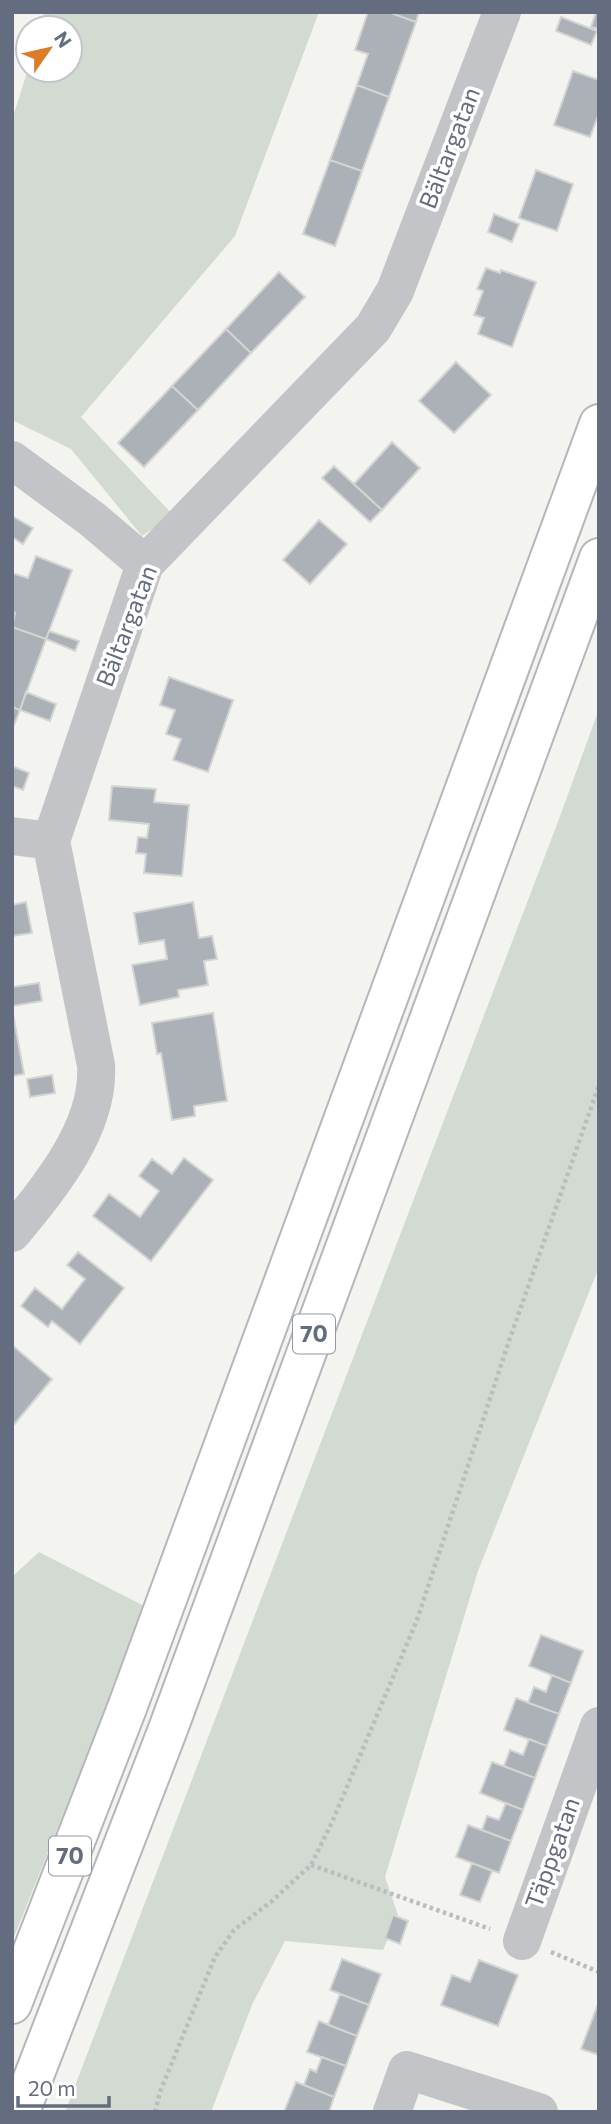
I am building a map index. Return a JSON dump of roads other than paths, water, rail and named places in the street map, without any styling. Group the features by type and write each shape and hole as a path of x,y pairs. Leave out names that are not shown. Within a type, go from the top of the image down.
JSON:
{"highway":[{"name":"70","path":"12,2004 132,1695 599,424"},
{"name":"70","path":"20,2112 173,1716 599,558"}],"street":[{"name":"Bältargatan","path":"51,841 145,564 373,328 395,291 502,12"},
{"path":"12,460 81,511 145,564"},
{"path":"12,836 51,841 96,1065 97,1084 91,1113 82,1133 44,1194 12,1233"},
{"name":"Täppgatan","path":"522,1941 599,1726"},
{"path":"391,2112 407,2070 539,2112"}]}
